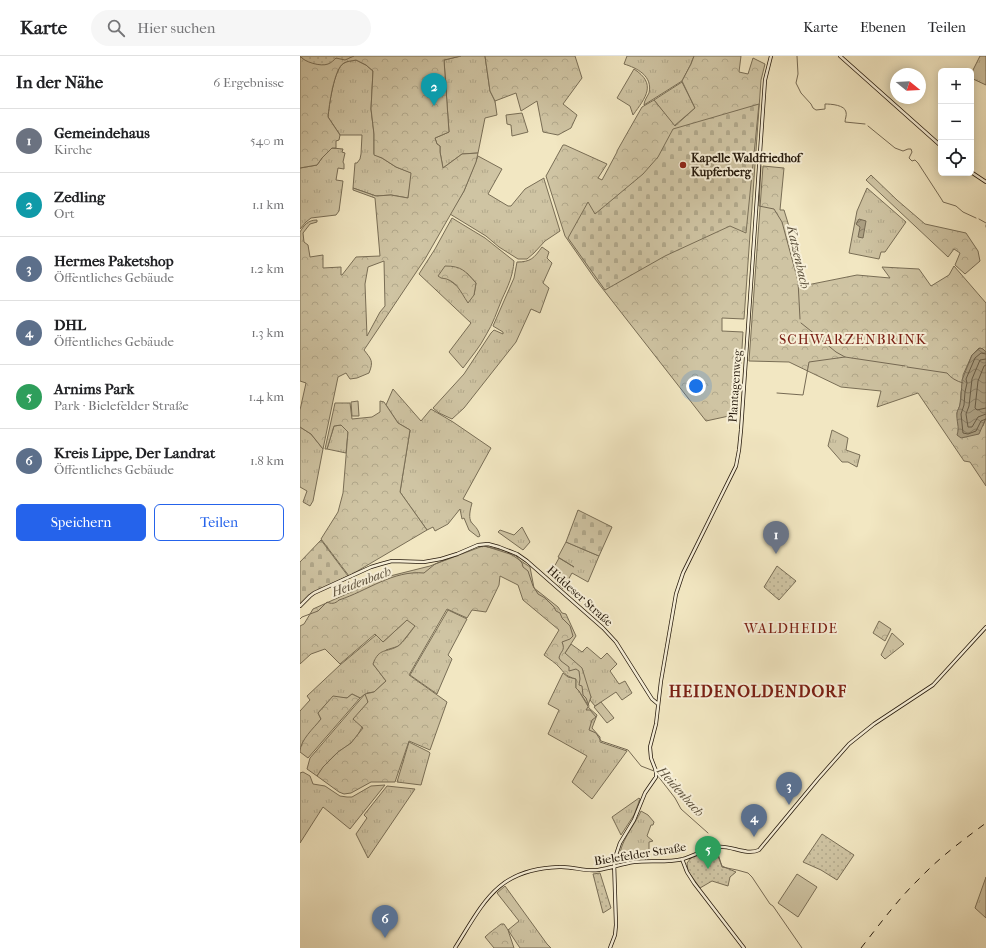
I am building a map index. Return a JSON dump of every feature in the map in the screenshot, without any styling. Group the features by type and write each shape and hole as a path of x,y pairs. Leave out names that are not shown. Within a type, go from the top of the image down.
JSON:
{"main road":[{"name":"Plantagenweg","path":"658,704 679,583 737,462 741,430 764,86 766,70 771,56"},
{"path":"840,56 938,143"},
{"path":"974,174 986,182"},
{"name":"Hiddeser Straße","path":"300,606 310,596 371,567 392,561 424,562 441,559 457,554 474,546 488,544 511,552 527,561 602,628 616,642 652,699 658,704"},
{"name":"Bielefelder Straße","path":"455,948 485,901 500,886 514,877 535,870 552,867 570,867 591,870 632,863 682,859 720,847 751,852 759,850 846,747 874,724 933,684 986,627"},
{"path":"610,948 615,935 616,926 614,867 616,855 620,843 634,820 643,798 655,780 656,774 651,760 650,750 656,724 658,704"},
{"path":"682,859 687,872 694,883 744,948"}],"green space":[{"path":"300,56 354,56 345,60 336,58 329,64 321,65 309,62"},
{"path":"351,56 461,56 444,60 449,132 435,138 437,144 440,146 443,168 462,154 478,153 476,162 464,191 425,259 364,350 371,360 369,373 350,379 346,373 338,377 323,449 311,434 300,427 300,410 306,383 300,381 300,232 307,223 317,220 317,222 310,224 303,233 304,242 308,245 310,257 323,255 323,268 341,267 341,275 356,257 380,256 375,198 353,190 353,188 376,196 391,195 408,198 411,173 374,155 374,134 371,109 373,71 366,65 356,60 345,62 340,66 335,79 328,117 340,135 339,140 336,141 336,148 332,148 317,165 300,168 300,57 328,59","holes":["384,261 385,306 380,312 367,336 365,284 368,267"]},
{"path":"461,56 485,56 490,91 495,101 497,115 485,118 478,153 462,154 443,168 440,146 437,144 435,138 449,132 444,60"},
{"path":"485,56 575,56 582,78 563,104 577,115 571,128 558,135 543,132 537,101 521,111 516,93 495,101 490,91"},
{"path":"627,56 694,56 682,81 644,105 649,93 649,82 639,70 624,64"},
{"path":"694,56 741,56 739,72 748,74 753,58 765,64 761,80 744,319 722,318 722,331 743,332 738,414 706,421 595,279 565,236 546,176 563,145 565,145 607,164 598,178 602,180 642,107 654,100 675,126 695,108 682,81"},
{"path":"980,56 986,56 986,85 974,79 974,68"},
{"path":"356,60 366,65 373,71 371,109 374,134 374,154 396,167 412,173 408,198 391,195 376,196 353,188 355,163 357,163 360,159 362,135 340,135 328,117 337,72 340,66 344,63"},
{"path":"634,69 645,80 647,91 642,102 633,115 630,106 617,98"},
{"path":"682,82 695,108 674,126 654,100"},
{"path":"759,104 746,233 730,226 665,256 605,290 568,238 588,202 595,214 643,174 658,157 673,129"},
{"path":"522,113 528,132 512,136 511,125 507,124 506,115"},
{"path":"332,148 343,149 342,152 345,153 343,162 344,169 338,168 336,180 343,181 339,211 336,215 311,218 300,229 300,168 317,165"},
{"path":"478,156 502,169 488,194 508,206 511,206 525,189 544,178 560,231 545,241 527,259 518,259 499,247 486,236 450,214 464,191"},
{"path":"763,166 784,168 780,210 784,210 807,285 857,275 890,278 882,267 919,269 931,286 949,275 954,266 986,303 986,352 979,348 972,355 963,375 960,405 957,413 959,430 983,426 986,418 986,486 970,462 964,461 918,393 877,407 881,391 841,387 789,362 749,361"},
{"path":"871,175 925,224 966,233 978,251 980,261 965,274 955,265 960,253 954,249 948,257 866,180"},
{"path":"867,188 906,222 885,252 881,252 879,259 849,253 857,211"},
{"path":"452,218 485,238 514,261 510,281 491,326 481,344 463,368 449,352 471,323 419,274","holes":["467,273 476,283 474,295 457,286 448,279"]},
{"path":"542,247 549,252 547,258 552,263 543,283 549,288 540,313 531,309 516,342 464,408 452,419 439,413 433,408 464,374 491,333 494,330 503,334 503,332 493,326 514,278 517,262 532,259"},
{"path":"445,266 463,270 476,283 474,295 468,303 454,283 438,276"},
{"path":"393,389 421,421 431,409 491,448 463,499 472,503 470,520 480,536 478,537 469,530 464,518 462,519 460,509 448,524 435,531 433,527 427,530 400,492 410,430 398,423 386,405"},
{"path":"358,401 359,416 352,416 351,402"},
{"path":"380,401 384,402 398,423 410,430 400,492 427,530 349,576 321,539 338,512 343,493 348,432 341,425 334,426 327,449 325,449 335,403 350,403 352,419 372,417 380,412"},
{"path":"341,425 348,432 346,453 327,449 334,426"},
{"path":"300,427 311,434 323,449 313,501 310,506 303,502 307,491 300,487"},
{"path":"832,430 848,438 846,450 860,455 857,467 848,462 842,462 828,446"},
{"path":"578,510 612,527 599,556 566,542"},
{"path":"522,527 530,542 523,550 498,532 500,530 514,535"},
{"path":"321,540 348,576 309,595 300,605 300,562"},
{"path":"566,542 599,556 588,582 572,573 563,589 555,578 558,572 553,569 559,558 574,567 558,557"},
{"path":"483,546 506,551 530,567 534,588 558,607 562,613 566,614 576,636 565,653 582,668 591,697 588,705 576,688 576,679 566,675 557,664 544,655 559,630 523,600 518,585 500,576 499,585 486,612 472,610 467,618 447,609 409,675 447,702 430,750 409,741 395,782 371,782 351,793 344,794 339,792 317,776 323,767 338,752 351,743 363,728 353,719 368,702 365,694 374,692 386,681 373,664 375,659 384,651 394,648 405,640 415,626 407,620 383,642 375,634 340,664 325,649 311,654 300,664 300,626 304,624 313,609 382,578 430,566"},
{"path":"777,566 796,581 779,600 764,587"},
{"path":"448,610 467,619 448,655 452,659 437,694 410,675"},
{"path":"408,619 415,626 399,646 386,650 373,664 386,681 374,692 367,693 367,713 360,731 349,745 331,758 317,776 307,769 310,758 365,694 360,698 352,694 347,698 333,697 318,713 321,719 300,748 300,711 310,700 307,696 340,665 376,635 383,642"},
{"path":"879,621 891,629 885,641 873,633"},
{"path":"892,633 904,644 885,659 881,655"},
{"path":"571,644 582,652 587,647 601,659 607,653 617,664 610,671 619,684 625,681 632,693 622,700 616,692 595,706 590,700 591,697 565,653"},
{"path":"563,673 568,677 576,679 576,688 589,708 597,715 592,728 600,737 600,742 627,751 592,799 572,782 587,756 548,734 559,710 548,704"},
{"path":"352,694 360,698 308,758 300,752 302,743 321,719 318,713 333,696 347,698"},
{"path":"601,702 614,718 607,723 594,707"},
{"path":"409,742 430,753 421,785 397,782"},
{"path":"303,772 310,776 313,784 325,786 340,796 352,797 371,786 385,785 350,829 323,807 300,843 300,773"},
{"path":"387,786 415,789 368,858 356,834 367,818 364,815"},
{"path":"639,798 640,799 634,815 621,835 612,817"},
{"path":"641,811 648,815 654,822 653,825 651,825 647,836 653,841 649,842 649,858 620,859 620,853 624,841"},
{"path":"822,834 854,855 837,880 821,870 803,862"},
{"path":"715,849 722,866 736,872 730,877 728,886 712,881 700,888 688,871 687,863 691,858"},
{"path":"600,873 611,908 603,913 593,874"},
{"path":"797,874 817,887 798,917 778,903"},
{"path":"986,877 986,918 975,908"},
{"path":"505,886 551,948 520,948 508,930 519,921 497,893"},
{"path":"501,924 504,924 508,930 514,948 494,948 485,937"}],"water":[{"path":"859,219 866,221 863,238 858,237 860,227 856,224"},
{"path":"980,348 986,352 986,418 979,434 961,438 957,435 957,412 960,406 962,380 972,355"}],"waterway":[{"path":"797,56 798,74 796,83 801,93 813,108 816,110 825,109 825,104 837,105 843,108 846,112 845,122 865,124"},
{"path":"868,126 895,148 903,151 911,149 912,152 909,158 918,163 943,202 956,206 963,212 976,218"},
{"name":"Katzenbach","path":"761,166 759,206 774,209 782,222 798,281 800,319"},
{"path":"979,219 986,223"},
{"name":"Katzenbach","path":"801,323 816,335"},
{"name":"Katzenbach","path":"819,338 836,352 845,357 905,366"},
{"path":"777,393 803,395 809,362 845,357"},
{"name":"Katzenbach","path":"907,367 947,373 954,379 963,383"},
{"name":"Heidenbach","path":"485,546 516,556 522,563 523,567 528,571 533,586 538,594 545,598 570,626 573,636 562,642 563,649 559,658 569,667 569,671 576,669 579,671 579,685 582,686 583,695 589,706"},
{"name":"Heidenbach","path":"300,619 318,611 327,602 334,603 391,578 413,573 424,573 435,564 452,557"},
{"name":"Heidenbach","path":"588,707 586,710 590,710 596,717 592,720 589,730 596,733 601,741 628,750 641,766 654,771 675,798 681,809 708,833"},
{"name":"Heidenbach","path":"717,850 722,867 748,873 752,877 802,948"}],"railway":[{"path":"861,948 912,886 952,849 986,823"}],"place":[{"name":"Zedling","path":"434,106"},
{"name":"Kapelle Waldfriedhof Kupferberg","path":"683,165"},
{"name":"Gemeindehaus","path":"776,554"},
{"name":"Hermes Paketshop","path":"789,805"},
{"name":"DHL","path":"754,837"},
{"name":"Arnims Park","path":"708,869"},
{"name":"Kreis Lippe, Der Landrat","path":"385,938"}],"district":[{"name":"SCHWARZENBRINK","path":"853,339"},
{"name":"WALDHEIDE","path":"791,628"},
{"name":"HEIDENOLDENDORF","path":"758,691"}]}
